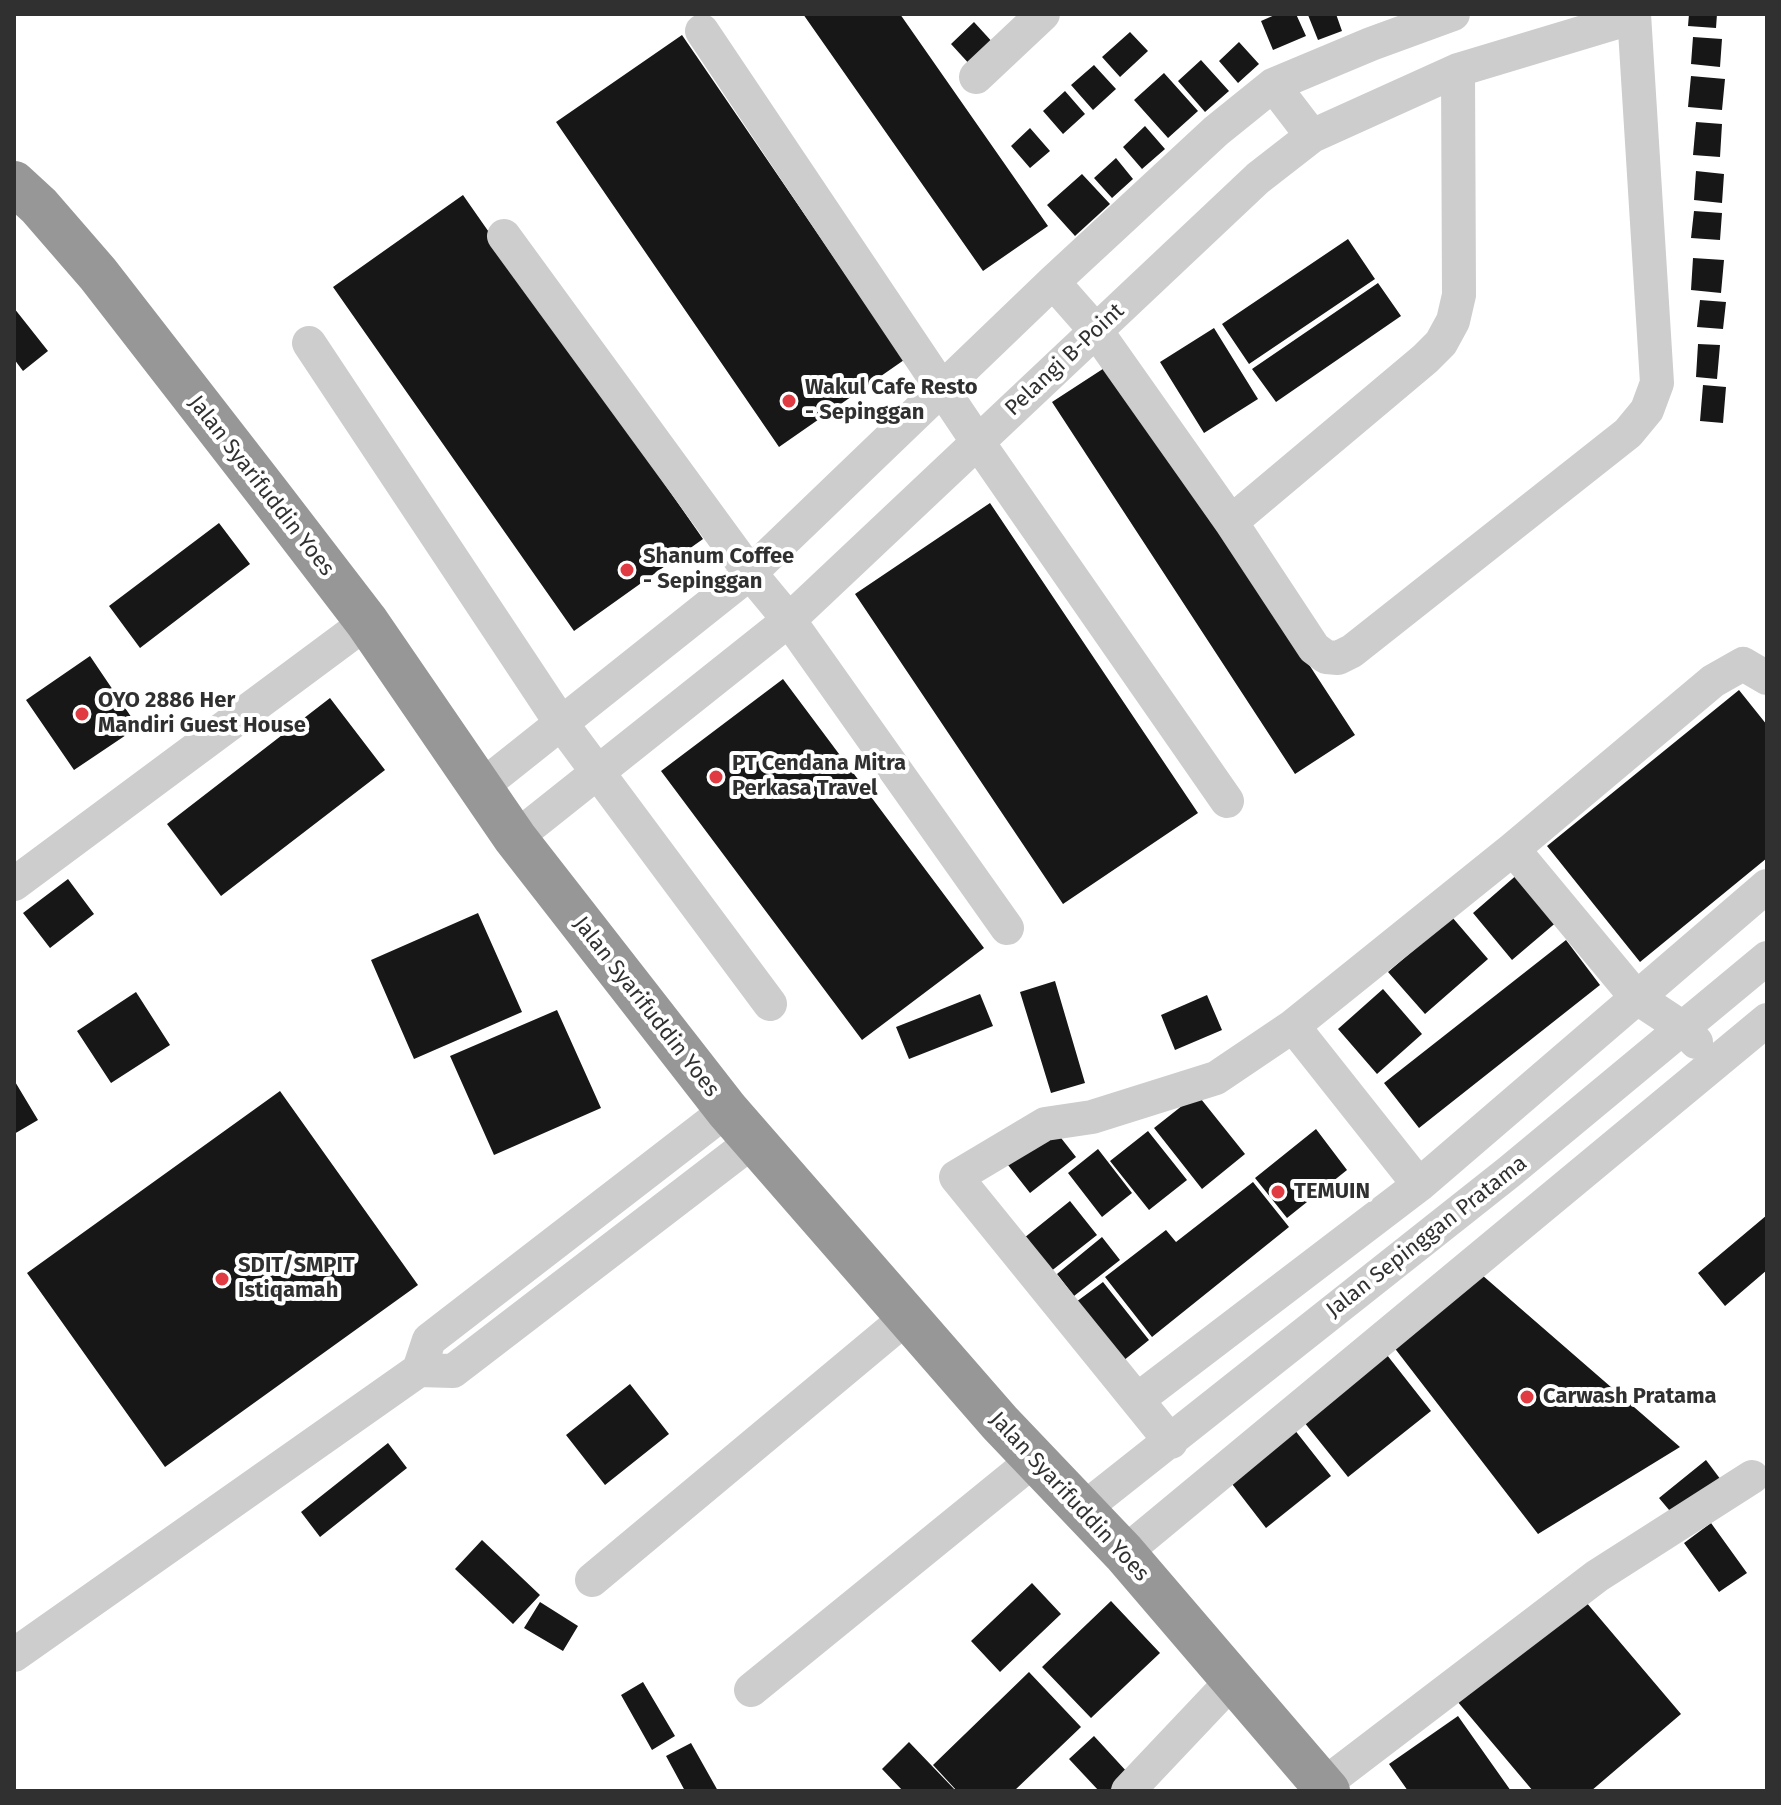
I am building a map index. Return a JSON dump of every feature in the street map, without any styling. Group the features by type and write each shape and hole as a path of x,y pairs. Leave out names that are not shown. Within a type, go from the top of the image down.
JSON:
{"highway":[{"name":"Jalan Syarifuddin Yoes","path":"14,183 39,206 98,274 367,622 515,838 740,1126 906,1318 1124,1553 1326,1788"}],"street":[{"path":"976,77 1043,14"},
{"path":"481,787 750,573 1053,282 1216,131 1273,85 1453,14"},
{"path":"1053,282 1097,332 1231,522 1314,648 1326,657 1338,658 1352,651 1628,433 1647,410 1657,383 1634,16"},
{"name":"Pelangi B-Point","path":"515,838 789,620 1258,178 1312,136 1458,70 1634,16"},
{"path":"702,31 942,390 1227,801"},
{"path":"1231,522 1425,359 1441,343 1453,321 1459,295 1458,70"},
{"path":"1273,85 1312,136"},
{"path":"504,236 750,573 789,620 1007,928"},
{"path":"309,343 595,773 770,1004"},
{"path":"14,884 367,622"},
{"path":"1171,1442 956,1177 1045,1124 1092,1117 1216,1078 1293,1026 1513,849 1713,681 1743,664 1767,678"},
{"path":"1513,849 1636,997 1683,1028 1715,1063"},
{"path":"1137,1400 1419,1185 1767,886"},
{"name":"Jalan Sepinggan Pratama","path":"1082,1510 1509,1172 1767,958"},
{"path":"1124,1553 1767,1020"},
{"path":"1293,1026 1419,1185"},
{"path":"14,1655 419,1370 453,1371 740,1126"},
{"path":"1354,1295 1387,1336"},
{"path":"592,1580 906,1318"},
{"path":"751,1690 1035,1459"},
{"path":"1326,1788 1597,1576 1752,1477"},
{"path":"1128,1791 1232,1681"}],"building":[{"path":"803,14 900,14 1048,226 983,271"},
{"path":"1277,14 1296,14 1306,36 1273,50 1261,21"},
{"path":"1336,14 1342,31 1318,40 1308,15"},
{"path":"1689,14 1717,14 1716,28 1688,26"},
{"path":"974,22 995,45 972,67 951,44"},
{"path":"1130,32 1148,51 1120,77 1102,57"},
{"path":"682,35 904,360 779,447 556,122"},
{"path":"1693,37 1722,39 1720,67 1691,64"},
{"path":"1239,42 1259,64 1238,83 1219,61"},
{"path":"1201,60 1229,91 1205,112 1178,81"},
{"path":"1094,65 1116,89 1093,110 1071,85"},
{"path":"1164,73 1198,111 1168,138 1134,100"},
{"path":"1691,76 1725,79 1722,110 1688,107"},
{"path":"1065,91 1085,114 1063,134 1043,111"},
{"path":"1696,122 1722,124 1720,157 1693,155"},
{"path":"1145,126 1165,149 1142,169 1123,147"},
{"path":"1030,128 1050,151 1030,168 1011,146"},
{"path":"1116,158 1133,179 1112,198 1094,178"},
{"path":"1696,171 1724,174 1722,203 1694,200"},
{"path":"1082,174 1110,204 1075,236 1047,205"},
{"path":"463,195 703,539 574,631 333,287"},
{"path":"1694,211 1722,213 1720,240 1691,238"},
{"path":"1348,239 1375,279 1249,364 1222,324"},
{"path":"1693,258 1724,260 1721,293 1691,290"},
{"path":"1378,283 1401,316 1276,402 1252,369"},
{"path":"1700,300 1726,302 1723,329 1697,327"},
{"path":"14,308 48,351 23,371 14,359"},
{"path":"1214,328 1258,399 1204,433 1160,362"},
{"path":"1698,344 1720,345 1717,379 1696,377"},
{"path":"1112,363 1355,735 1295,774 1052,402"},
{"path":"1703,385 1726,387 1723,423 1700,421"},
{"path":"990,503 1198,813 1063,904 855,594"},
{"path":"219,523 250,564 140,648 109,606"},
{"name":"OYO 2886 Her Mandiri Guest House","path":"90,656 138,727 74,770 26,700"},
{"path":"783,679 984,948 862,1040 661,771"},
{"path":"1739,690 1767,725 1767,858 1640,962 1547,846"},
{"path":"330,698 385,770 221,896 167,824"},
{"path":"1519,873 1559,920 1512,960 1473,913"},
{"path":"68,879 94,914 50,948 23,913"},
{"path":"478,913 522,1012 414,1059 371,960"},
{"path":"1452,917 1488,959 1425,1014 1388,972"},
{"path":"1566,940 1600,985 1419,1128 1384,1083"},
{"path":"1055,981 1085,1083 1051,1093 1020,992"},
{"path":"1383,989 1422,1034 1377,1074 1338,1029"},
{"path":"136,992 170,1045 111,1083 77,1031"},
{"path":"980,994 993,1026 909,1059 896,1027"},
{"path":"1207,995 1222,1030 1175,1050 1161,1015"},
{"path":"557,1010 601,1108 494,1155 450,1056"},
{"path":"14,1080 38,1120 14,1134"},
{"name":"SDIT/SMPIT Istiqamah","path":"280,1091 418,1285 165,1467 27,1273"},
{"path":"1197,1094 1245,1154 1202,1189 1154,1128"},
{"path":"1054,1129 1076,1157 1030,1193 1008,1165"},
{"path":"1316,1129 1347,1170 1287,1218 1255,1178"},
{"path":"1148,1131 1187,1180 1149,1210 1110,1161"},
{"path":"1098,1149 1132,1193 1102,1217 1068,1173"},
{"path":"1253,1182 1289,1227 1152,1337 1105,1277 1166,1230 1176,1242"},
{"path":"1070,1201 1097,1235 1050,1272 1024,1238"},
{"path":"1767,1215 1767,1270 1725,1306 1698,1273"},
{"path":"1102,1237 1120,1260 1074,1296 1057,1274"},
{"name":"Carwash Pratama","path":"1482,1275 1680,1447 1538,1534 1393,1346"},
{"path":"1103,1282 1149,1340 1123,1361 1076,1302"},
{"path":"1387,1355 1431,1411 1348,1477 1304,1422"},
{"path":"630,1384 669,1434 605,1485 566,1435"},
{"path":"1294,1429 1331,1476 1266,1528 1229,1480"},
{"path":"388,1443 407,1468 320,1537 301,1512"},
{"path":"1706,1460 1721,1480 1675,1517 1659,1498"},
{"path":"1711,1523 1747,1573 1719,1592 1684,1543"},
{"path":"482,1540 540,1595 513,1624 455,1569"},
{"path":"1032,1583 1061,1614 1000,1672 971,1641"},
{"path":"1580,1595 1681,1714 1591,1791 1533,1791 1457,1701"},
{"path":"1111,1601 1160,1653 1091,1718 1042,1667"},
{"path":"540,1602 578,1626 563,1651 524,1628"},
{"path":"1029,1672 1081,1727 1014,1791 957,1791 933,1765"},
{"path":"643,1682 675,1736 652,1750 621,1695"},
{"path":"1458,1716 1511,1791 1408,1791 1389,1764"},
{"path":"1094,1736 1128,1773 1109,1791 1099,1791 1069,1759"},
{"path":"909,1742 956,1791 903,1791 882,1769"},
{"path":"691,1743 718,1791 685,1791 666,1756"}],"place":[{"name":"Wakul Cafe Resto - Sepinggan","path":"789,401"},
{"name":"Shanum Coffee - Sepinggan","path":"627,570"},
{"name":"OYO 2886 Her Mandiri Guest House","path":"82,714"},
{"name":"PT Cendana Mitra Perkasa Travel","path":"716,777"},
{"name":"TEMUIN","path":"1278,1192"},
{"name":"SDIT/SMPIT Istiqamah","path":"222,1279"},
{"name":"Carwash Pratama","path":"1527,1397"}]}
